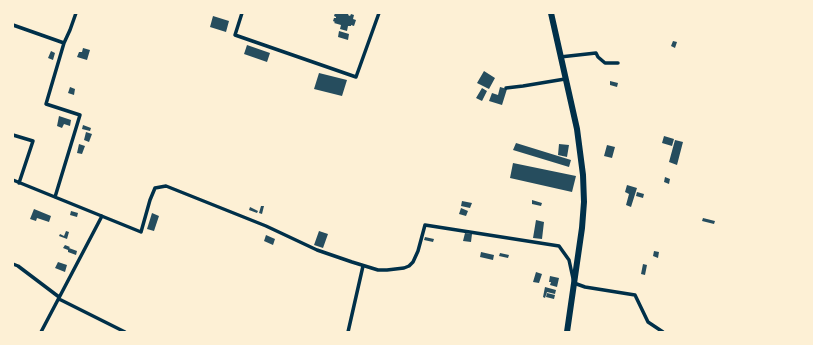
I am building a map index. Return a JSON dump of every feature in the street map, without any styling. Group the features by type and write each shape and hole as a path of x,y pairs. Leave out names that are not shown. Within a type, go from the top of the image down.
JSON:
{"highway":[{"path":"551,13 579,144 583,170 584,190 582,228 567,332"}],"street":[{"path":"54,197 80,115 46,104 64,44 76,13"},
{"path":"242,13 235,35 356,77 379,13"},
{"path":"13,25 64,44"},
{"path":"560,58 596,53 605,63 618,63"},
{"path":"506,88 565,79"},
{"path":"13,135 33,141 19,183"},
{"path":"13,180 141,232 155,188 166,186 266,226 317,250 378,270 404,268 409,266 416,256 425,225 559,246 570,260 574,283 584,287 635,295 648,322 663,332"},
{"path":"41,332 102,216"},
{"path":"13,264 18,266 59,298 125,332"},
{"path":"348,332 363,266"}],"building":[{"path":"335,13 349,13 348,15 350,16 351,14 354,15 353,19 356,20 354,26 348,26 347,31 340,29 341,25 334,23 335,22 333,21 334,18 336,18 334,16"},
{"path":"213,16 229,21 226,32 210,27"},
{"path":"339,31 349,34 348,40 338,37"},
{"path":"673,41 677,42 675,48 671,46"},
{"path":"247,45 270,53 267,62 244,54"},
{"path":"83,48 90,50 87,60 77,57 79,52 82,52"},
{"path":"51,51 55,53 53,60 48,58"},
{"path":"484,71 495,78 489,89 477,83"},
{"path":"319,73 347,80 342,96 314,89"},
{"path":"610,81 618,83 617,87 610,85"},
{"path":"70,87 75,89 74,95 68,93"},
{"path":"500,87 507,89 502,105 489,101 492,93 498,95"},
{"path":"482,88 487,91 482,101 476,98"},
{"path":"59,116 71,120 70,126 64,124 62,128 57,126"},
{"path":"83,125 91,128 90,131 82,129"},
{"path":"86,132 92,134 89,142 84,140"},
{"path":"664,136 674,139 672,146 662,143"},
{"path":"675,140 683,142 677,165 669,162"},
{"path":"516,143 571,160 569,167 513,150"},
{"path":"79,144 85,146 82,154 77,153"},
{"path":"559,144 569,145 567,157 558,155"},
{"path":"607,145 615,147 612,158 604,156"},
{"path":"513,163 576,176 572,192 510,178"},
{"path":"665,177 670,179 669,184 664,182"},
{"path":"627,185 637,188 631,207 626,205 629,194 625,192"},
{"path":"637,192 644,194 643,198 636,196"},
{"path":"532,200 542,203 541,206 532,204"},
{"path":"462,201 472,203 470,208 461,206"},
{"path":"261,206 264,206 262,214 259,213"},
{"path":"250,207 258,211 257,213 249,210"},
{"path":"461,208 468,211 466,216 459,214"},
{"path":"34,209 51,216 49,222 37,218 36,221 30,219"},
{"path":"71,211 78,213 77,217 70,215"},
{"path":"152,213 159,216 154,231 147,229"},
{"path":"703,218 715,221 714,224 702,221"},
{"path":"536,220 544,222 542,239 533,238"},
{"path":"66,231 69,232 67,239 59,236 60,234 64,236"},
{"path":"319,231 328,234 323,248 314,245"},
{"path":"465,233 472,234 471,242 463,241"},
{"path":"266,235 275,239 273,245 264,241"},
{"path":"425,237 434,239 433,242 424,240"},
{"path":"65,245 77,251 76,255 63,248"},
{"path":"654,251 659,252 658,258 653,256"},
{"path":"481,252 494,255 493,260 480,257"},
{"path":"500,253 509,255 508,258 499,256"},
{"path":"58,262 67,265 65,272 55,268"},
{"path":"643,264 647,265 645,275 641,274"},
{"path":"536,272 542,274 539,283 533,282"},
{"path":"550,276 559,278 557,287 550,285"},
{"path":"545,287 556,290 555,294 547,292 545,298 543,297"},
{"path":"547,293 555,295 554,299 546,297"}]}
